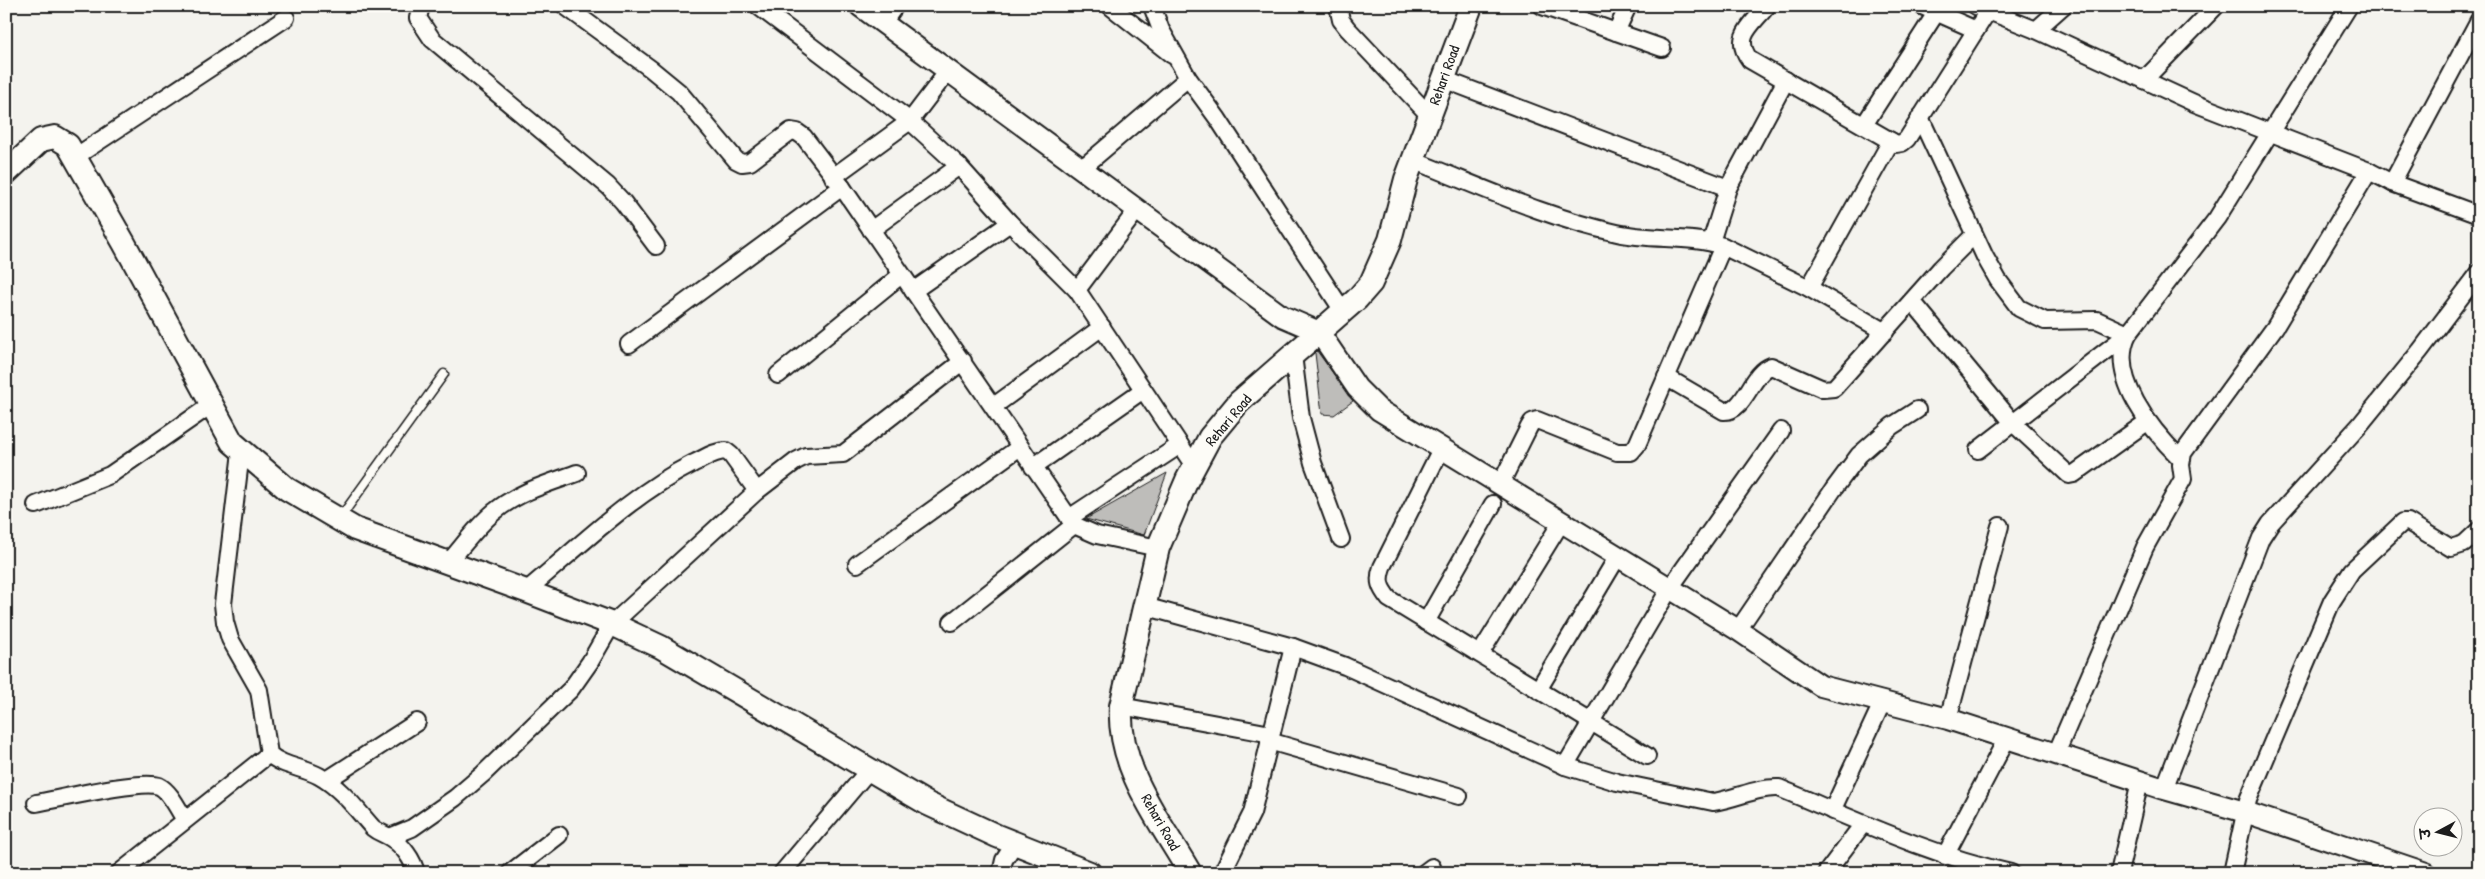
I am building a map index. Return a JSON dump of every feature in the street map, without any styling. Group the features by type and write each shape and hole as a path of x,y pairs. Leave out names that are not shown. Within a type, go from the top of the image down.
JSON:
{"main road":[{"name":"Rehari Road","path":"1190,873 1131,770 1122,735 1121,706 1158,548 1194,466 1210,437 1239,402 1343,311 1371,283 1390,240 1412,160 1471,6"},
{"path":"6,173 36,145 48,137 62,140 75,157 124,243 232,442 241,452 287,489 355,529 612,624 661,648 928,804 1015,843 1090,873"},
{"path":"1131,770 1134,792 1141,812 1165,859 1177,873"}],"street":[{"path":"421,6 418,18 432,38 608,186 623,202 656,246"},
{"path":"565,6 652,69 679,92 736,160 742,163 750,162 787,133 798,132 804,136 963,361 1072,522 1097,535 1158,548"},
{"path":"758,6 910,121 959,166 1010,223 1077,290 1194,466"},
{"path":"860,6 1282,316 1319,332 1367,400 1379,410 1501,483 1738,630 1821,686 1948,719 2140,781 2167,778 2249,800 2396,868 2426,873"},
{"path":"883,23 895,6"},
{"path":"1110,6 1176,58"},
{"path":"1152,6 1176,58 1188,78 1218,119 1343,311"},
{"path":"1338,6 1341,20 1347,28 1429,116"},
{"path":"1542,6 1662,48"},
{"path":"1616,32 1628,6"},
{"path":"1767,6 1743,37 1742,45 1750,60 1891,141 1902,143 1920,117 1976,30 1982,9 2036,30 2194,103 2369,172 2392,183 2479,215"},
{"path":"2036,30 2063,6"},
{"path":"2144,80 2216,6"},
{"path":"2056,754 2145,546 2183,479 2181,459 2147,422 2125,375 2123,344 2128,334 2217,218 2349,6"},
{"path":"1864,125 1929,10 1976,30"},
{"path":"75,157 286,18"},
{"path":"2392,183 2479,20"},
{"path":"629,344 838,182 910,121 948,71"},
{"path":"1081,169 1188,78"},
{"path":"1443,78 1728,188"},
{"path":"1501,483 1529,427 1532,422 1537,420 1618,452 1632,452 1666,377 1717,244 1728,188 1786,80"},
{"path":"1920,117 1974,235 1998,280 2020,308 2045,321 2097,320 2128,334"},
{"path":"1809,288 1891,141"},
{"path":"1412,160 1591,227 1642,238 1717,244 1809,288 1885,332"},
{"path":"871,230 959,166"},
{"path":"2181,459 2274,327 2369,172"},
{"path":"1077,290 1137,210"},
{"path":"913,291 1010,223"},
{"path":"1666,377 1724,411 1730,412 1737,407 1761,371 1771,366 1822,389 1829,390 1834,388 1941,268 1974,235"},
{"path":"2167,778 2261,538 2270,524 2359,426 2420,351 2479,273"},
{"path":"778,375 902,275"},
{"path":"1912,301 2013,423 2069,475 2074,474 2147,422"},
{"path":"994,406 1102,327"},
{"path":"1978,450 2128,334"},
{"path":"1293,354 1301,418 1313,463 1341,539"},
{"path":"390,837 412,828 455,798 560,702 590,662 612,624 757,492 796,461 806,456 843,454 963,361"},
{"path":"1034,467 1143,390"},
{"path":"36,505 110,476 211,405"},
{"path":"1738,630 1859,455 1916,410"},
{"path":"1565,766 1670,588 1781,430"},
{"path":"952,622 1072,522 1180,445"},
{"path":"858,564 1020,447"},
{"path":"1442,447 1382,567 1378,579 1382,590 1389,599 1646,756"},
{"path":"526,591 647,491 675,473 715,453 726,451 731,455 757,492"},
{"path":"241,452 223,604 225,622 230,639 259,690 269,754 275,760 308,770 327,780 373,828 390,837 409,856 416,873"},
{"path":"448,563 481,523 496,510 531,490 578,473"},
{"path":"1426,622 1493,504"},
{"path":"1480,654 1562,521"},
{"path":"2232,873 2249,800 2341,584 2403,522 2408,522 2452,548 2464,544 2479,530"},
{"path":"1948,719 2000,526"},
{"path":"1538,690 1618,556"},
{"path":"1144,606 1292,647 1363,673 1565,766 1617,782 1713,802 1767,788 1779,788 1945,856 2011,873"},
{"path":"1222,873 1252,813 1292,647"},
{"path":"1832,811 1883,701"},
{"path":"1121,706 1270,738 1459,796"},
{"path":"327,780 417,722"},
{"path":"1945,856 2007,738"},
{"path":"119,873 269,754"},
{"path":"782,873 869,770"},
{"path":"2119,873 2140,781"},
{"path":"36,803 134,786 155,785 161,787 185,820"},
{"path":"1826,873 1863,824"},
{"path":"510,873 559,835"},
{"path":"1002,873 1004,860 1015,843"}],"lane":[{"path":"339,520 444,374"}],"building":[{"path":"1317,351 1353,401 1334,415 1322,414 1315,353"},
{"path":"1167,473 1144,535 1086,519"}]}
